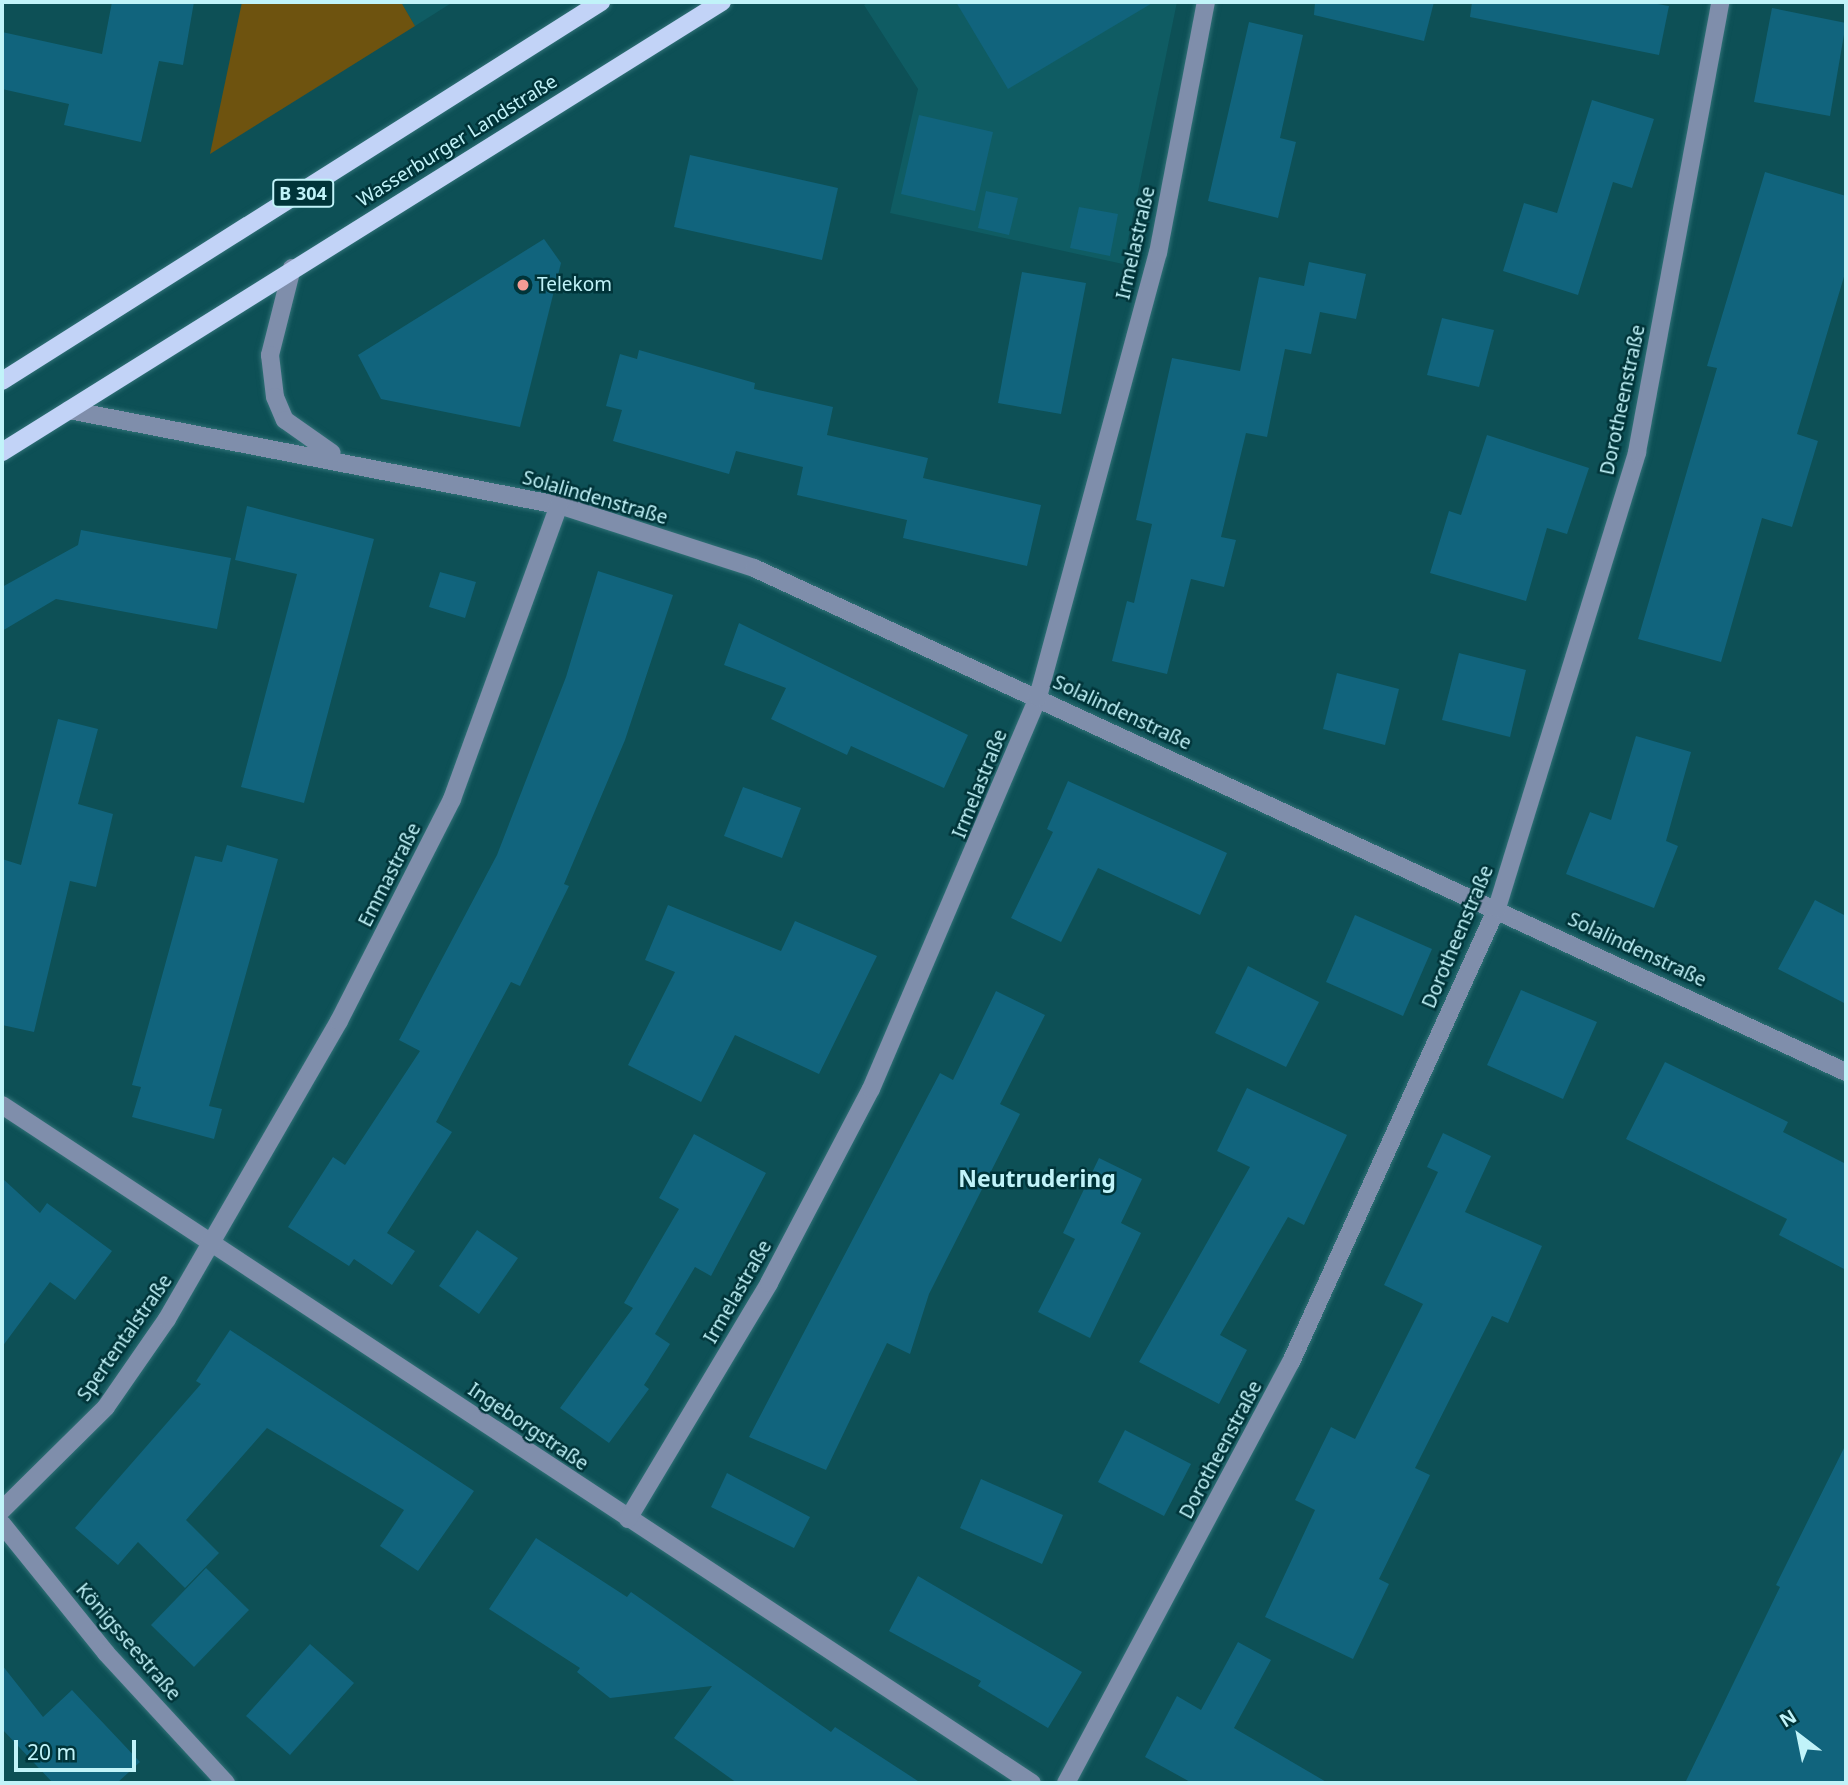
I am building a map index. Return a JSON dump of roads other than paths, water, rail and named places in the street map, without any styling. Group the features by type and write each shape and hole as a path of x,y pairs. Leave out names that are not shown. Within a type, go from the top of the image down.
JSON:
{"main road":[{"name":"Wasserburger Landstraße","path":"2,381 601,2"},
{"name":"Wasserburger Landstraße","path":"2,452 292,268 722,2"}],"street":[{"name":"Irmelastraße","path":"628,1519 769,1283 871,1089 1038,697 1158,253 1206,2"},
{"name":"Dorotheenstraße","path":"1066,1783 1291,1362 1497,908 1637,452 1720,2"},
{"name":"Solalindenstraße","path":"292,268 270,355 275,397 285,421 316,446 354,463"},
{"name":"Solalindenstraße","path":"69,410 354,463 559,505 754,568 1497,908 1846,1072"},
{"name":"Emmastraße","path":"213,1242 340,1021 452,799 559,505"},
{"name":"Ingeborgstraße","path":"2,1105 1032,1783"},
{"name":"Spertentalstraße","path":"2,1510 106,1407 213,1242"},
{"name":"Königsseestraße","path":"2,1524 106,1653 226,1783"}],"place":[{"name":"Telekom","path":"523,285"}],"district":[{"name":"Neutrudering","path":"1037,1178"}]}
